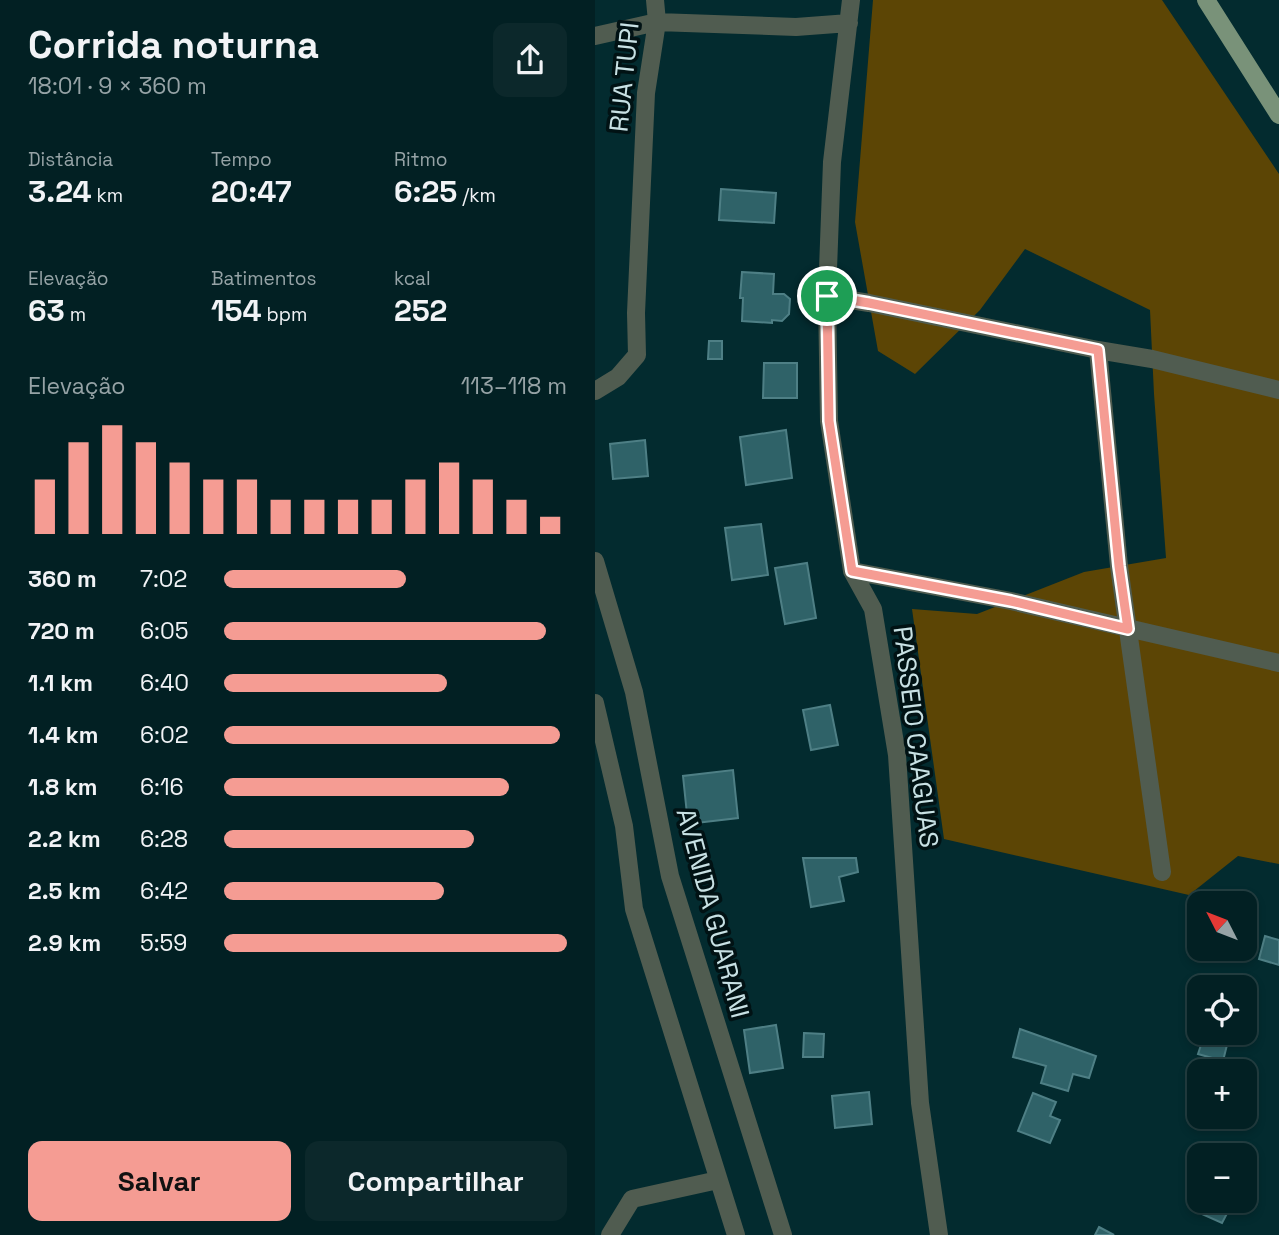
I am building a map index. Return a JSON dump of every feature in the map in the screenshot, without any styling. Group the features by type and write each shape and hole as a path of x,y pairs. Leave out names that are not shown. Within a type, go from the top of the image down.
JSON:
{"main road":[{"path":"1206,0 1279,115"}],"street":[{"name":"RUA TUPI","path":"595,391 618,377 637,355 636,313 646,93 657,22 655,0"},
{"name":"PASSEIO CAAGUAS","path":"851,0 832,162 827,296 829,421 852,571 873,609 897,755 920,1103 939,1235"},
{"path":"595,36 657,22 796,27 849,23"},
{"path":"827,296 1153,359 1279,390"},
{"path":"1098,350 1119,566 1162,872"},
{"name":"AVENIDA GUARANI","path":"595,561 634,692 670,876 783,1235"},
{"path":"852,571 1011,601 1279,663"},
{"path":"595,703 624,826 634,909 736,1235"},
{"path":"610,1235 632,1199 718,1180"}],"shaded area":[{"path":"873,0 1162,0 1279,174 1279,864 1238,856 1194,891 1187,891 1187,895 944,839 912,609 977,614 1084,572 1166,558 1150,310 1025,249 980,310 915,374 878,351 855,222"}],"building":[{"path":"721,189 776,193 774,223 719,220"},
{"path":"742,272 774,274 773,294 784,294 790,299 789,314 782,321 742,321"},
{"path":"709,341 722,341 722,359 708,359"},
{"path":"764,363 797,363 797,398 763,398"},
{"path":"786,430 792,478 746,485 740,437"},
{"path":"645,440 648,476 613,479 610,444"},
{"path":"761,524 768,575 732,580 725,528"},
{"path":"807,563 816,618 785,624 775,568"},
{"path":"830,705 838,745 811,750 803,710"},
{"path":"733,770 738,818 688,824 683,776"},
{"path":"803,858 856,858 858,872 839,877 844,901 811,907"},
{"path":"1265,936 1279,940 1279,965 1259,959"},
{"path":"776,1025 783,1068 750,1073 744,1030"},
{"path":"1020,1029 1096,1056 1089,1078 1073,1074 1068,1091 1041,1083 1046,1066 1013,1057"},
{"path":"804,1033 824,1034 823,1057 803,1057"},
{"path":"1201,1045 1227,1045 1224,1059 1198,1054"},
{"path":"869,1092 872,1124 835,1128 832,1096"},
{"path":"1033,1093 1056,1102 1050,1116 1060,1120 1050,1143 1018,1131"},
{"path":"1200,1213 1227,1213 1222,1223"},
{"path":"1099,1227 1114,1235 1095,1235"}],"route":[{"path":"827,296 1098,350 1119,566 1128,629 1011,601 852,571 829,421 827,296"}]}
